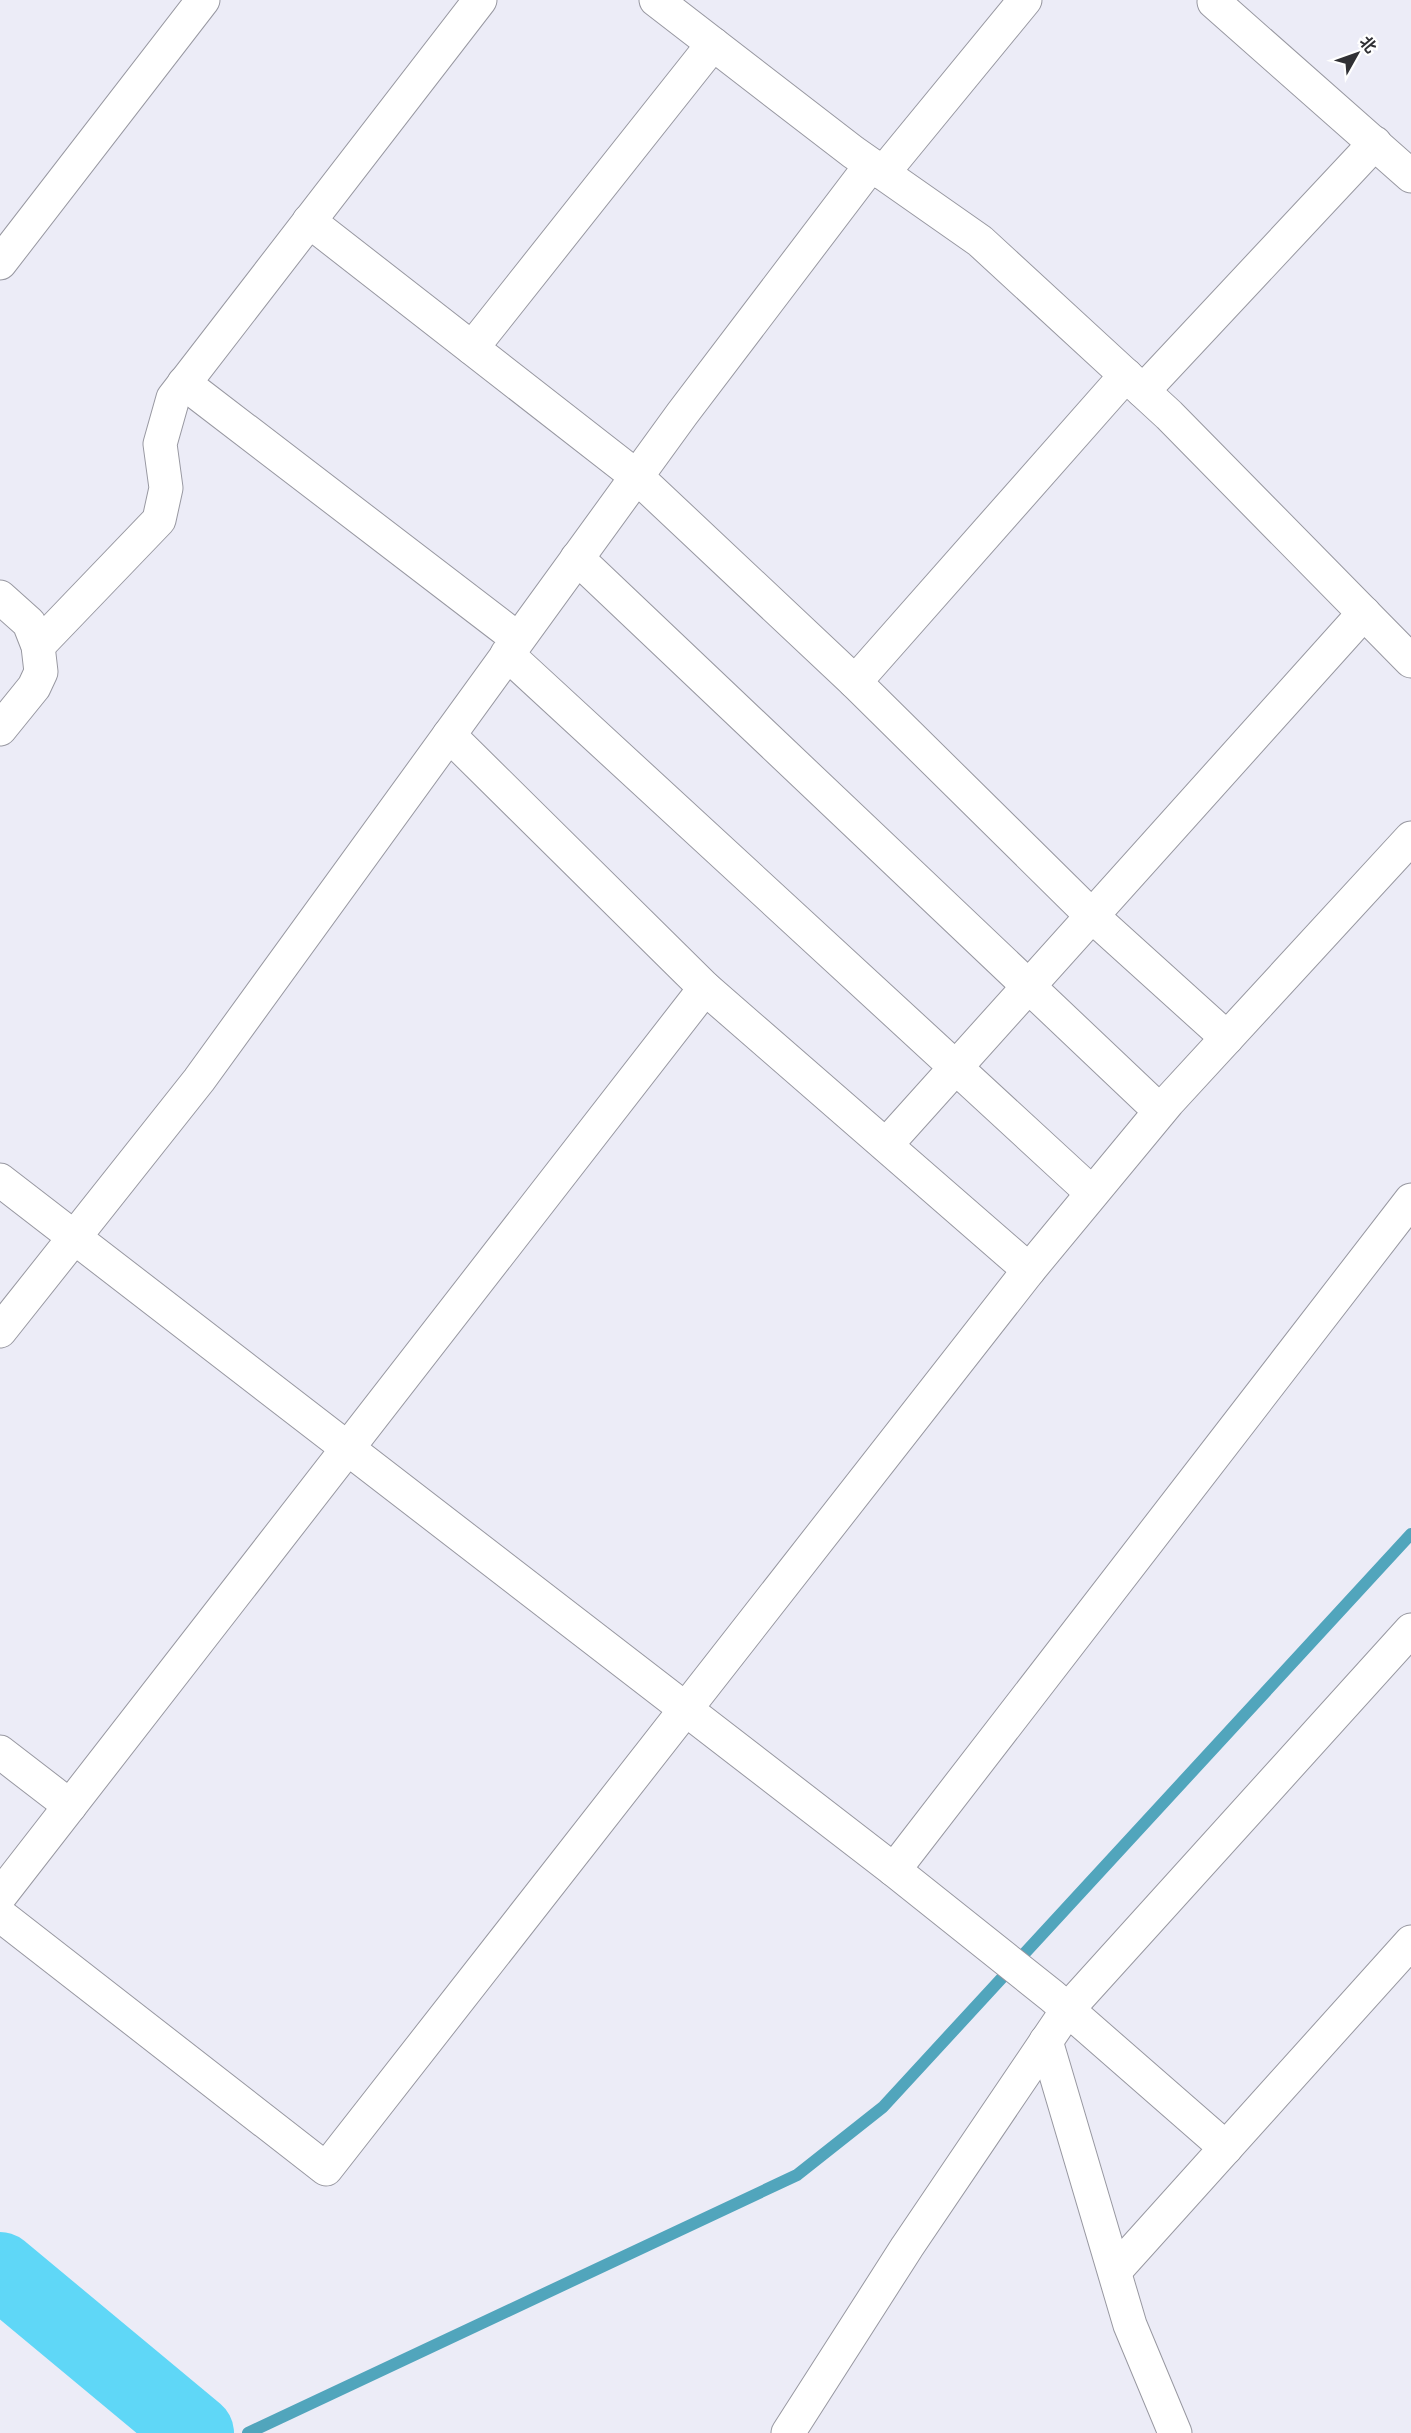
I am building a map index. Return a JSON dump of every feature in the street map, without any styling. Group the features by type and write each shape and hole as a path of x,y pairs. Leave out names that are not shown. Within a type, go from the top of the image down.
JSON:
{"street":[{"path":"0,263 203,0"},
{"path":"39,646 159,520 166,488 160,444 173,398 480,0"},
{"path":"656,0 877,169 980,241 1135,383 1411,661"},
{"path":"0,1331 199,1080 636,476 877,169 1025,0"},
{"path":"1214,2 1411,176"},
{"path":"472,348 712,44"},
{"path":"855,682 1135,383 1375,143"},
{"path":"309,221 636,476 855,682 1092,916 1227,1038"},
{"path":"184,383 512,647 1092,1193"},
{"path":"576,558 1160,1111"},
{"path":"0,597 29,623 39,646 41,672 34,687 0,729"},
{"path":"886,1145 1364,613"},
{"path":"448,735 705,988 1029,1270"},
{"path":"0,1915 326,2169 1029,1270 1160,1111 1411,838"},
{"path":"0,1896 705,988"},
{"path":"0,1180 894,1870 1060,2002 1226,2148"},
{"path":"894,1870 1411,1200"},
{"path":"788,2433 907,2247 1046,2041 1060,2002 1411,1630"},
{"path":"0,1752 70,1806"},
{"path":"1115,2271 1411,1942"},
{"path":"1046,2041 1130,2325 1175,2433"}],"waterway":[{"path":"248,2433 797,2175 883,2107 1411,1534"},
{"path":"0,2270 196,2433"}]}
